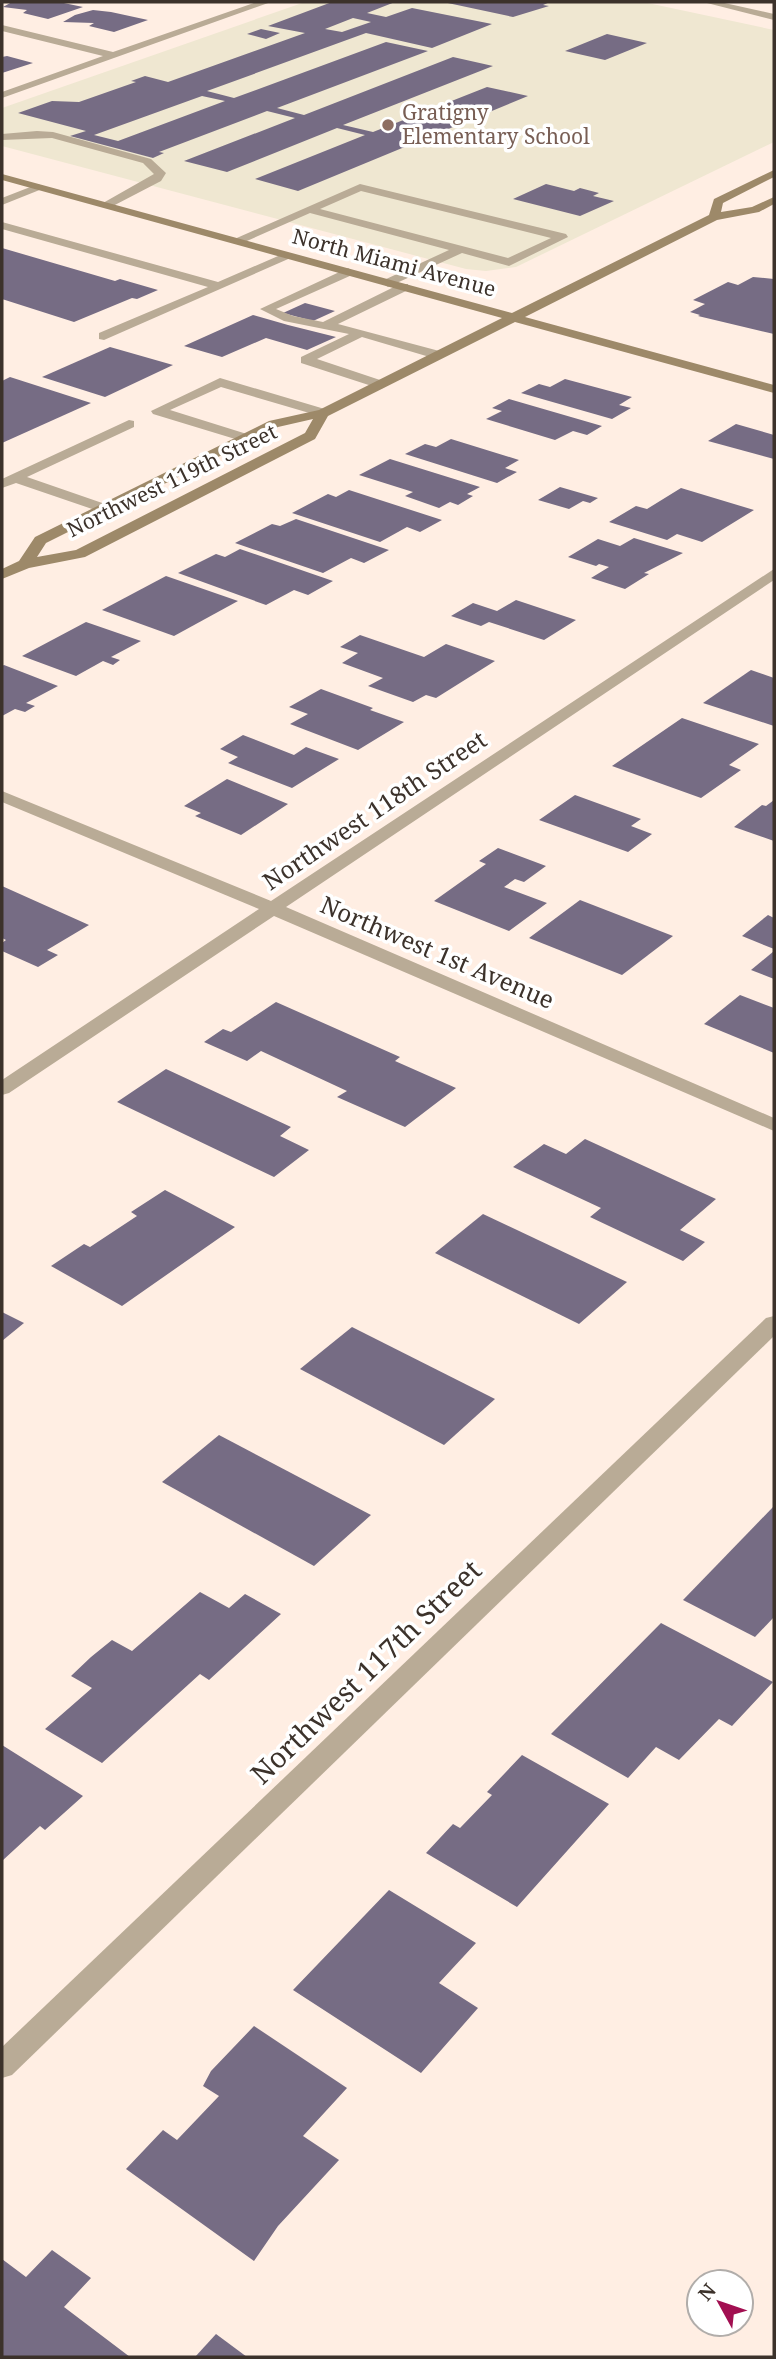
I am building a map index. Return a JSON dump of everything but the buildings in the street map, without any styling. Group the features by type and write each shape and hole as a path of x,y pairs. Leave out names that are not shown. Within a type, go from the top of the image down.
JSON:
{"main road":[{"path":"774,173 718,201 714,217 755,210 774,200"},
{"name":"North Miami Avenue","path":"2,177 774,389"},
{"name":"Northwest 119th Street","path":"25,564 40,540 103,508 274,424 323,412 714,217"},
{"name":"Northwest 119th Street","path":"2,575 25,564 79,554 310,436 323,412"}],"street":[{"path":"2,95 266,2"},
{"path":"708,2 774,17"},
{"path":"2,28 116,55"},
{"path":"2,137 16,134 53,135 147,161 157,168 160,173 157,179 107,205"},
{"path":"2,202 38,187"},
{"path":"236,241 307,209 360,187 562,237 509,262 307,209"},
{"path":"2,225 219,286"},
{"path":"387,283 461,249"},
{"path":"104,336 289,256"},
{"path":"348,272 266,309 304,322 361,333 438,355"},
{"path":"326,325 404,288"},
{"path":"361,333 306,360 381,384"},
{"path":"245,438 158,411 220,382 323,412"},
{"path":"8,481 129,424"},
{"path":"8,481 103,508"},
{"name":"Northwest 118th Street","path":"2,1089 774,573"},
{"name":"Northwest 1st Avenue","path":"2,796 274,909 774,1125"},
{"name":"Northwest 117th Street","path":"2,2066 774,1323"}],"shaded area":[{"name":"Gratigny Elementary School","path":"305,2 643,2 774,30 774,142 516,267 486,271 466,269 2,146 2,108"}],"place":[{"name":"Gratigny Elementary School","path":"388,125"}]}
